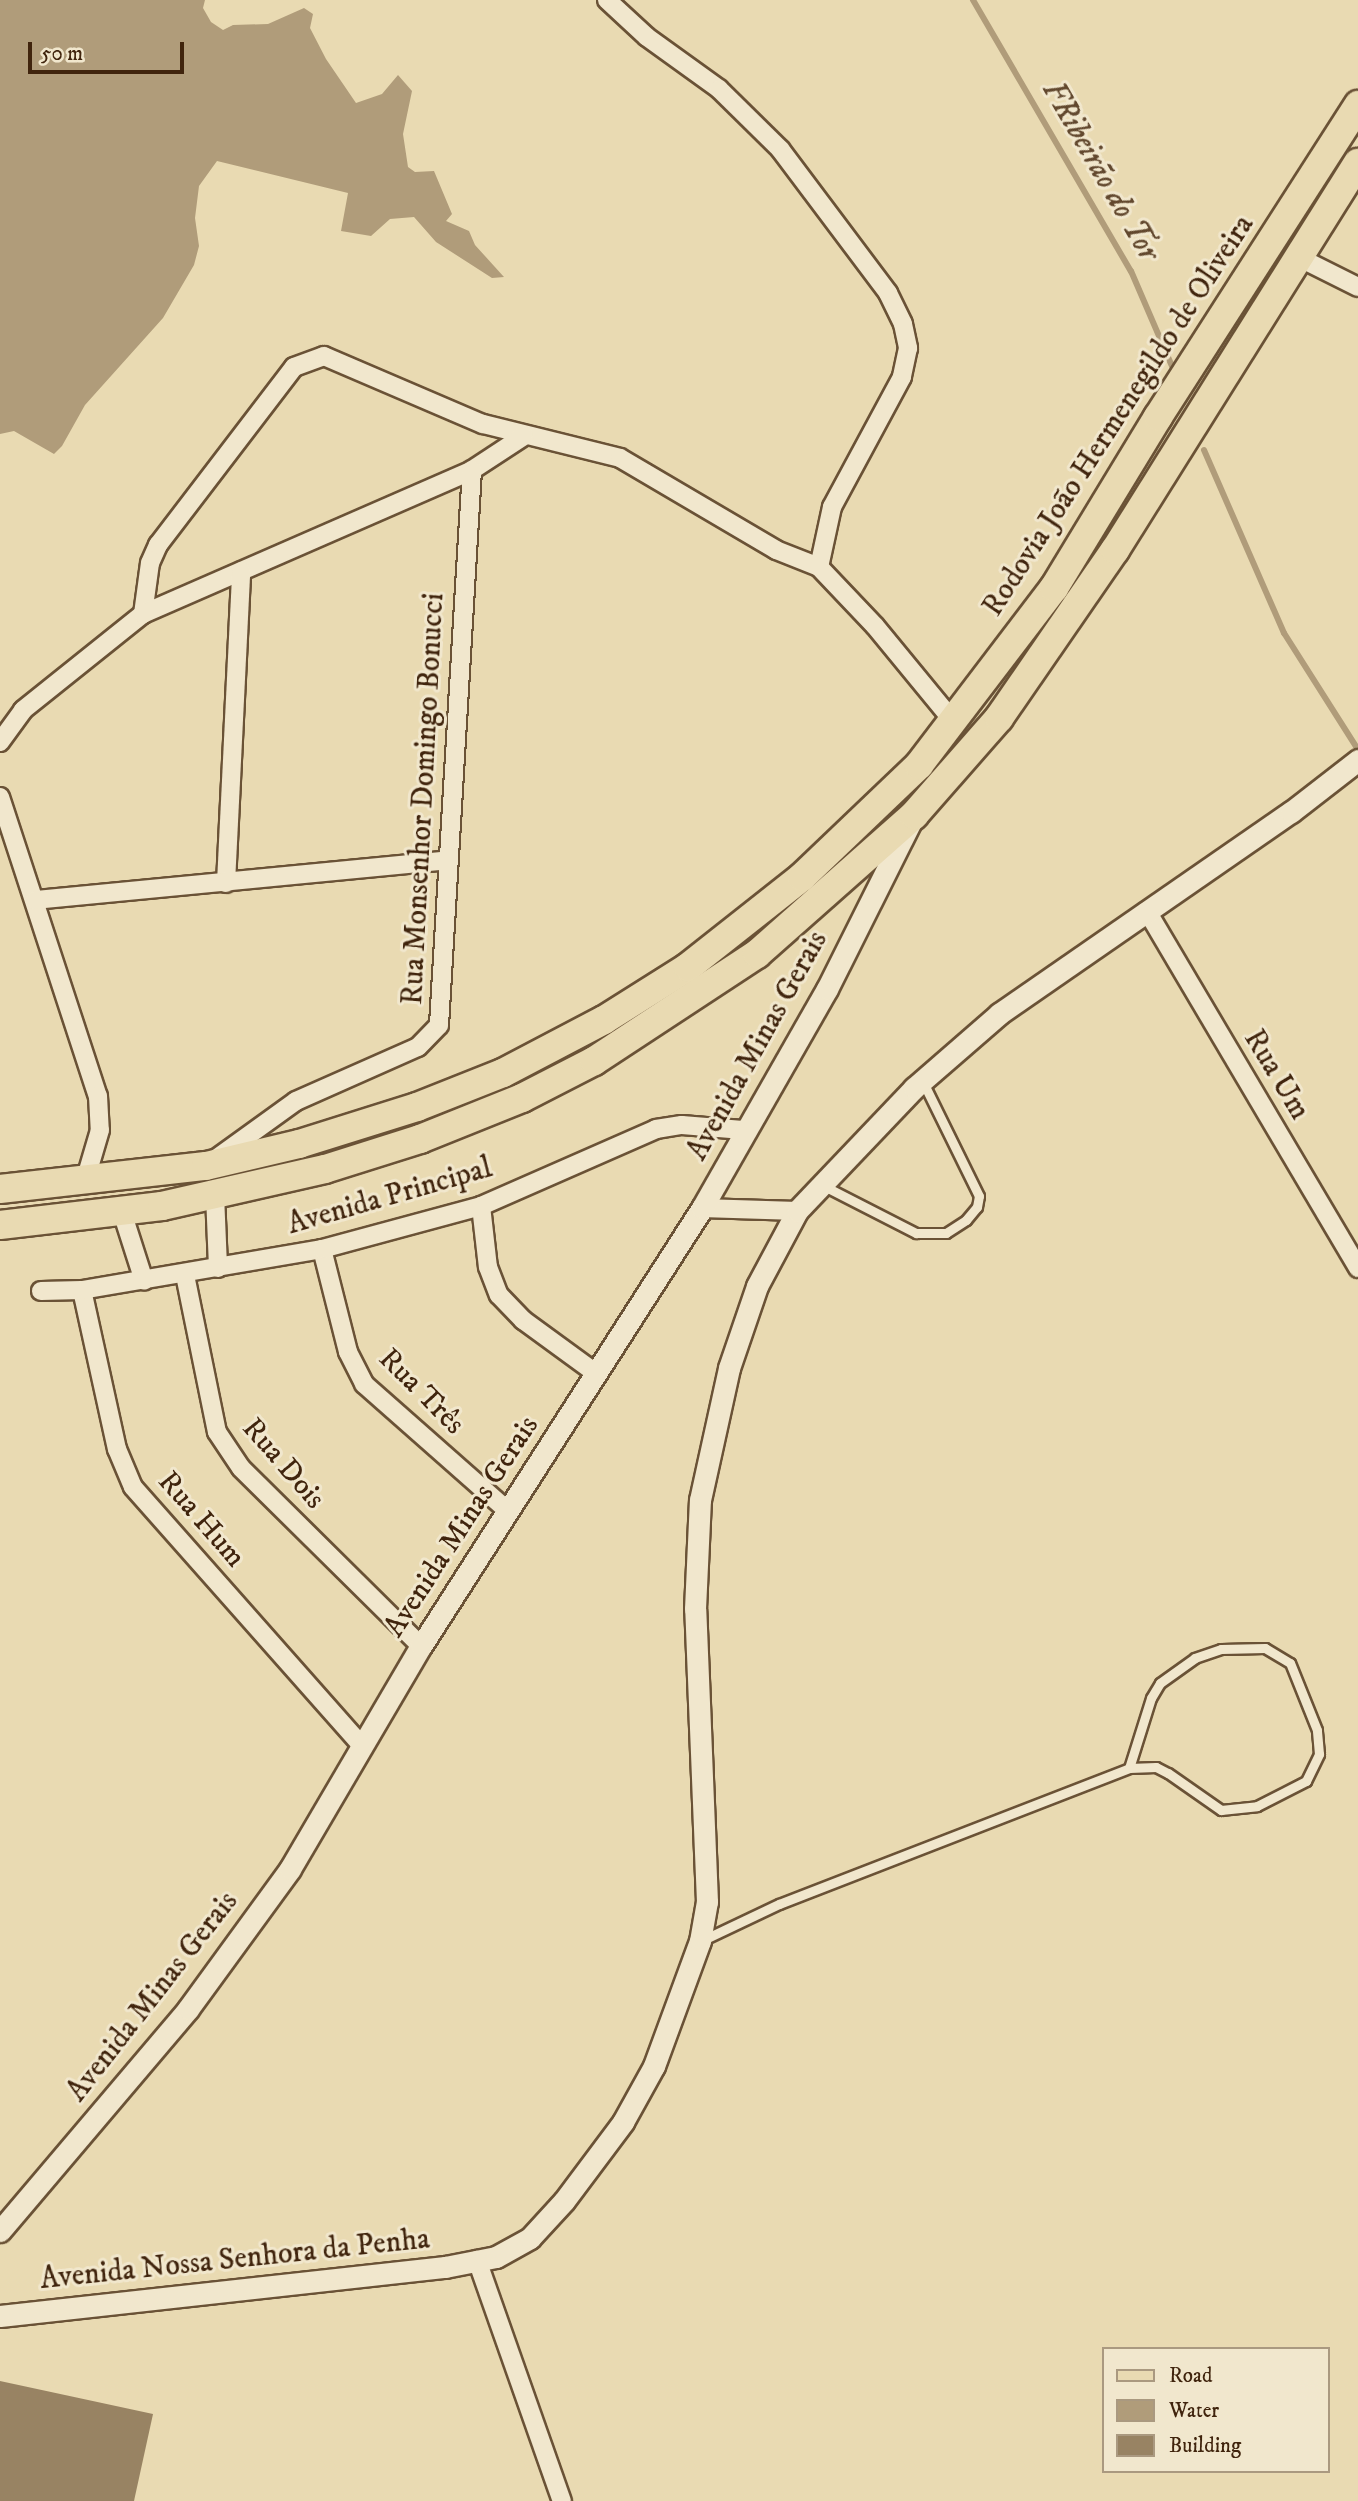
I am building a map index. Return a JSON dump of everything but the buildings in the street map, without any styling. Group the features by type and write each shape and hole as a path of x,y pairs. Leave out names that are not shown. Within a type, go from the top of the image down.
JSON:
{"main road":[{"name":"Rodovia João Hermenegildo de Oliveira","path":"0,1189 206,1166 299,1144 417,1107 503,1073 604,1020 688,967 802,877 919,765 1054,588 1158,417 1358,105"},
{"path":"0,1225 122,1212 215,1195 325,1168 420,1139 522,1098 594,1061 757,954 914,815 999,718 1061,632 1358,163"}],"street":[{"path":"607,0 647,37 719,89 780,149 888,293 903,324 908,348 902,377 832,507 819,567"},
{"path":"1298,257 1358,287"},
{"path":"143,614 150,563 158,545 294,367 304,360 324,356 435,405 524,436 620,458 775,550 819,567 875,626 953,721"},
{"path":"0,742 23,710 143,614 472,470 524,436"},
{"name":"Rua Monsenhor Domingo Bonucci","path":"206,1166 296,1101 418,1047 431,1036 443,1009 448,860 472,470"},
{"path":"226,883 241,571"},
{"path":"562,2501 486,2259 530,2238 624,2122 654,2066 700,1941 707,1902 695,1609 700,1500 737,1345 757,1286 797,1210 922,1080 999,1014 1291,812 1358,760"},
{"path":"0,797 98,1096 100,1130 85,1181"},
{"name":"Avenida Minas Gerais","path":"0,2231 188,2009 290,1869 360,1744 421,1646 702,1208 743,1130 827,989 914,815"},
{"path":"35,900 448,860"},
{"name":"Rua Um","path":"1147,911 1358,1268"},
{"name":"Avenida Principal","path":"41,1291 82,1290 185,1275 322,1249 481,1206 656,1129 682,1125 743,1130"},
{"path":"215,1195 218,1268"},
{"path":"481,1206 488,1267 499,1294 523,1320 597,1374"},
{"path":"702,1208 797,1210"},
{"path":"122,1212 144,1281"},
{"name":"Rua Três","path":"322,1249 348,1352 364,1384 508,1511"},
{"name":"Rua Dois","path":"185,1275 217,1432 242,1468 421,1646"},
{"name":"Rua Hum","path":"82,1290 117,1449 133,1487 360,1744"},
{"name":"Avenida Nossa Senhora da Penha","path":"0,2316 486,2259"}],"lane":[{"path":"821,1184 916,1233 946,1233 966,1220 977,1208 979,1196 922,1080"},
{"path":"700,1941 779,1904 1129,1768 1156,1768 1168,1773 1221,1810 1257,1806 1306,1781 1319,1754 1317,1730 1290,1663 1265,1648 1244,1646 1203,1655 1176,1669 1151,1698 1129,1768"}],"water":[{"path":"0,0 205,0 203,8 211,22 223,30 233,25 268,24 304,8 313,14 310,28 326,59 356,103 382,94 398,75 412,91 403,134 408,167 415,172 434,171 452,214 446,221 469,231 475,245 504,277 492,278 436,242 414,217 390,219 371,236 341,231 348,193 217,161 199,186 195,218 199,246 194,265 163,318 85,405 62,446 54,454 14,431 0,434"}],"waterway":[{"name":"FRibeirão do Tor","path":"973,0 1131,271 1174,371"},
{"name":"FRibeirão do Tor","path":"1204,450 1284,633 1357,748"}]}
